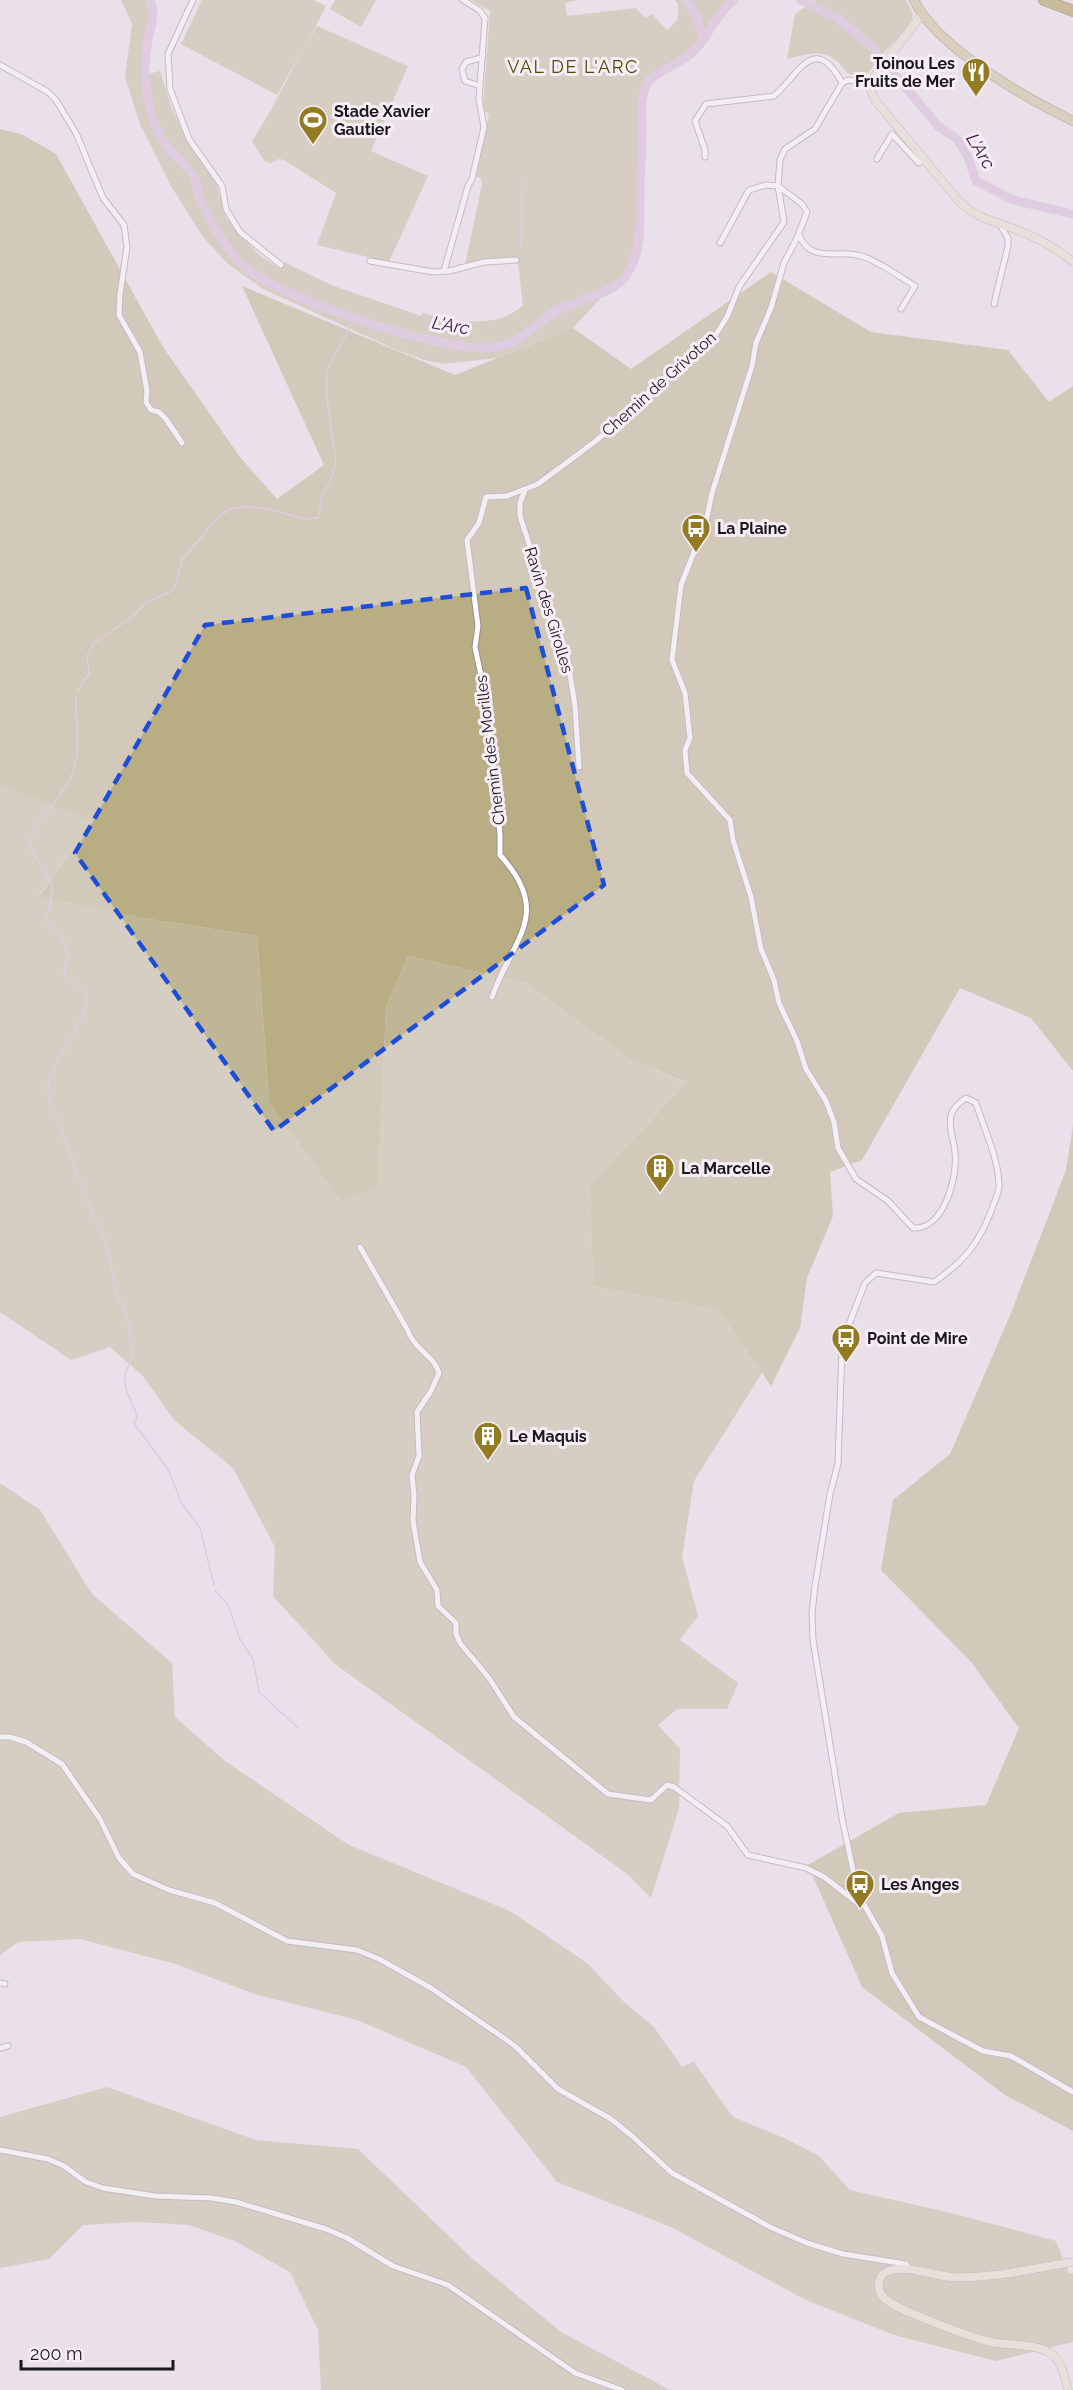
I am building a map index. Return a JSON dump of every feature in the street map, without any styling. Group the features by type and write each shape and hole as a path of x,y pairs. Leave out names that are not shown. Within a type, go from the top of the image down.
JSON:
{"highway":[{"path":"1044,0 1073,11"}],"main road":[{"path":"914,0 922,15 944,38 1030,98 1073,121"}],"street":[{"path":"194,0 168,54 170,89 189,139 222,186 226,208 240,232 281,265"},
{"path":"444,271 468,186 471,184 483,127 479,110 485,18 479,10 463,0"},
{"path":"922,15 870,83 879,107 970,212 1043,242 1073,262"},
{"path":"480,86 465,81 462,69 466,62 481,58 483,55"},
{"path":"705,157 705,150 695,121 706,104 774,96 804,63 819,58 828,62 842,83 848,80 870,83"},
{"path":"0,64 48,92 56,100 76,133 103,198 124,225 128,247 119,315 140,352 147,391 146,402 151,410 159,412 166,419 182,443"},
{"name":"Chemin de Grivoton","path":"489,496 507,496 538,484 597,440 633,409 654,387 715,336 727,317 739,287 784,222 778,186 780,160 785,149 815,129 842,83"},
{"path":"877,159 892,134 919,163 924,159"},
{"path":"720,243 749,190 766,184 778,186 802,204 807,212 799,235 784,263 771,308 756,343 752,366 712,493 706,522 681,585 672,660 685,693 690,738 686,750 687,773 730,820 733,840 751,897 760,949 774,980 778,1003 797,1041 806,1069 826,1101 834,1122 838,1148 856,1179 888,1201 913,1228 922,1229 932,1224 941,1212 948,1195 956,1160 951,1117 956,1105 966,1098 976,1103 994,1158 1000,1186 988,1220 975,1246 948,1273 934,1282 876,1273 866,1283 848,1327 842,1349 838,1464 830,1494 815,1586 813,1622 813,1641 842,1818 858,1894 882,1936 892,1973 919,2017 983,2051 1011,2056 1073,2092"},
{"path":"994,304 1008,246 1008,238 1000,225"},
{"path":"799,235 802,243 811,250 818,253 861,256 915,286 901,309"},
{"path":"370,261 425,272 516,260"},
{"name":"Ravin des Girolles","path":"525,490 520,503 520,516 535,562 543,598 558,627 567,655 575,706 579,767"},
{"name":"Chemin des Morilles","path":"489,496 484,500 479,523 467,540 478,627 475,647 487,704 500,855 516,874 522,888 526,923 492,997"},
{"path":"360,1247 412,1341 434,1363 439,1373 417,1412 416,1419 419,1456 412,1474 413,1521 420,1562 437,1590 438,1606 456,1623 456,1634 460,1643 489,1678 509,1710 608,1794 651,1800 667,1785 674,1787 728,1826 748,1855 806,1868 824,1877 859,1904 863,1903"},
{"path":"0,1737 10,1737 26,1742 62,1764 100,1819 119,1858 133,1874 169,1890 215,1903 287,1941 357,1950 379,1959 431,1988 515,2046 558,2089 610,2119 672,2173 792,2237 832,2251 906,2264 910,2270"},
{"path":"0,2048 8,2046"},
{"path":"0,2150 48,2158 86,2182 103,2188 155,2196 211,2198 236,2202 326,2229 347,2238 393,2266 448,2285 575,2373 622,2390"},
{"path":"880,2259 884,2273"},
{"path":"1068,2390 1061,2366 1049,2353 1041,2349 982,2340 890,2302 880,2291 878,2284 884,2273 897,2269 937,2276 979,2276 1073,2262"}],"highlighted area":[{"path":"526,588 604,885 274,1131 75,853 205,625"}],"shaded area":[{"path":"121,0 150,0 153,16 144,75 160,71 171,106 186,139 217,185 226,218 257,253 280,269 284,262 331,285 421,316 423,313 472,322 502,318 523,306 516,261 465,265 482,184 481,179 476,176 489,115 483,109 490,11 471,0 578,0 565,3 567,16 636,8 645,18 652,14 667,30 678,19 678,4 675,0 734,0 728,4 708,35 693,52 673,67 655,74 644,91 639,195 641,236 639,251 625,278 610,288 573,328 497,358 444,364 399,351 263,289 228,264 203,237 171,186 140,124 125,77 132,24"},
{"name":"Stade Xavier Gautier","path":"202,0 313,0 326,6 307,43 317,26 408,66 371,151 428,176 389,262 317,245 336,193 284,160 265,162 252,141 304,47 277,95 181,44"},
{"path":"335,0 376,0 361,27 330,9"},
{"path":"816,0 906,0 913,13 911,25 885,51 864,78 847,73 828,55 813,53 787,59 795,14"},
{"path":"0,129 21,134 56,154 163,347 240,457 277,499 324,465 242,286 455,375 573,328 631,369 771,272 871,332 1008,350 1049,402 1073,386 1073,1071 1031,1018 960,988 862,1160 830,1172 833,1216 807,1278 800,1328 771,1386 719,1310 593,1286 590,1186 687,1083 630,1059 526,983 408,956 386,1007 378,1186 341,1201 269,1101 257,936 143,918 39,896 93,821 0,785"},
{"path":"0,785 94,820 39,895 143,918 257,936 269,1101 378,1186 386,1007 408,956 526,983 630,1059 688,1084 590,1186 593,1286 720,1310 762,1373 694,1481 682,1557 698,1616 680,1640 738,1683 727,1709 677,1709 658,1725 680,1749 679,1808 651,1898 626,1873 335,1664 273,1596 275,1547 233,1468 174,1420 143,1376 110,1347 71,1360 0,1312"},
{"path":"1073,1125 1073,2131 1005,2095 862,1987 808,1865 899,1813 986,1805 1019,1728 971,1662 881,1570 893,1500 950,1454 1011,1313 1066,1170"},
{"path":"0,1483 40,1510 92,1594 172,1663 175,1717 225,1761 349,1845 510,1911 587,1963 624,2002 654,2027 682,2067 694,2062 733,2117 784,2138 819,2156 850,2190 951,2213 1056,2241 1069,2273 1073,2273 1073,2342 996,2361 894,2335 806,2300 671,2227 557,2182 466,2067 357,2020 254,1994 176,1964 80,1939 18,1942 0,1955"},
{"path":"107,2087 256,2140 358,2149 474,2260 561,2332 670,2390 321,2390 318,2330 290,2272 235,2241 189,2225 137,2222 83,2225 49,2259 0,2268 0,2117"}],"waterway":[{"name":"L'Arc","path":"150,0 153,15 146,52 145,78 152,117 166,146 193,176 201,201 213,225 239,262 257,276 319,306 396,331 463,346 487,348 509,344 517,340 555,312 614,287 627,274 636,254 640,235 644,92 653,77 696,49 723,11 734,0"},
{"path":"685,0 696,15 704,39"},
{"name":"L'Arc","path":"801,0 839,19 871,46 938,126 957,139 968,157 976,181 1013,200 1073,214"},
{"path":"521,248 524,182"},
{"path":"78,690 89,673 87,656 94,643 131,618 147,602 170,592 176,585 182,560 219,516 231,509 244,507 264,508 305,519 318,518 322,497 331,480 336,462 327,398 327,370 349,329 351,316"},
{"path":"76,697 77,749 74,769 65,788 36,828 29,846 52,884 51,901 46,919 59,932 64,941 67,957 64,974 83,990 87,1001 78,1025 54,1067 49,1081 48,1094 90,1208 106,1243 118,1298 124,1308 129,1326 132,1356 124,1378 137,1418 134,1423 169,1471 181,1502 200,1528 214,1585"},
{"path":"215,1590 228,1605 240,1639 253,1659 259,1692 298,1728"}],"place":[{"name":"Toinou Les Fruits de Mer","path":"976,98"},
{"name":"Stade Xavier Gautier","path":"313,146"},
{"name":"La Plaine","path":"696,554"},
{"name":"La Marcelle","path":"660,1194"},
{"name":"Point de Mire","path":"846,1364"},
{"name":"Le Maquis","path":"488,1462"},
{"name":"Les Anges","path":"860,1910"}],"district":[{"name":"VAL DE L'ARC","path":"573,66"}]}
